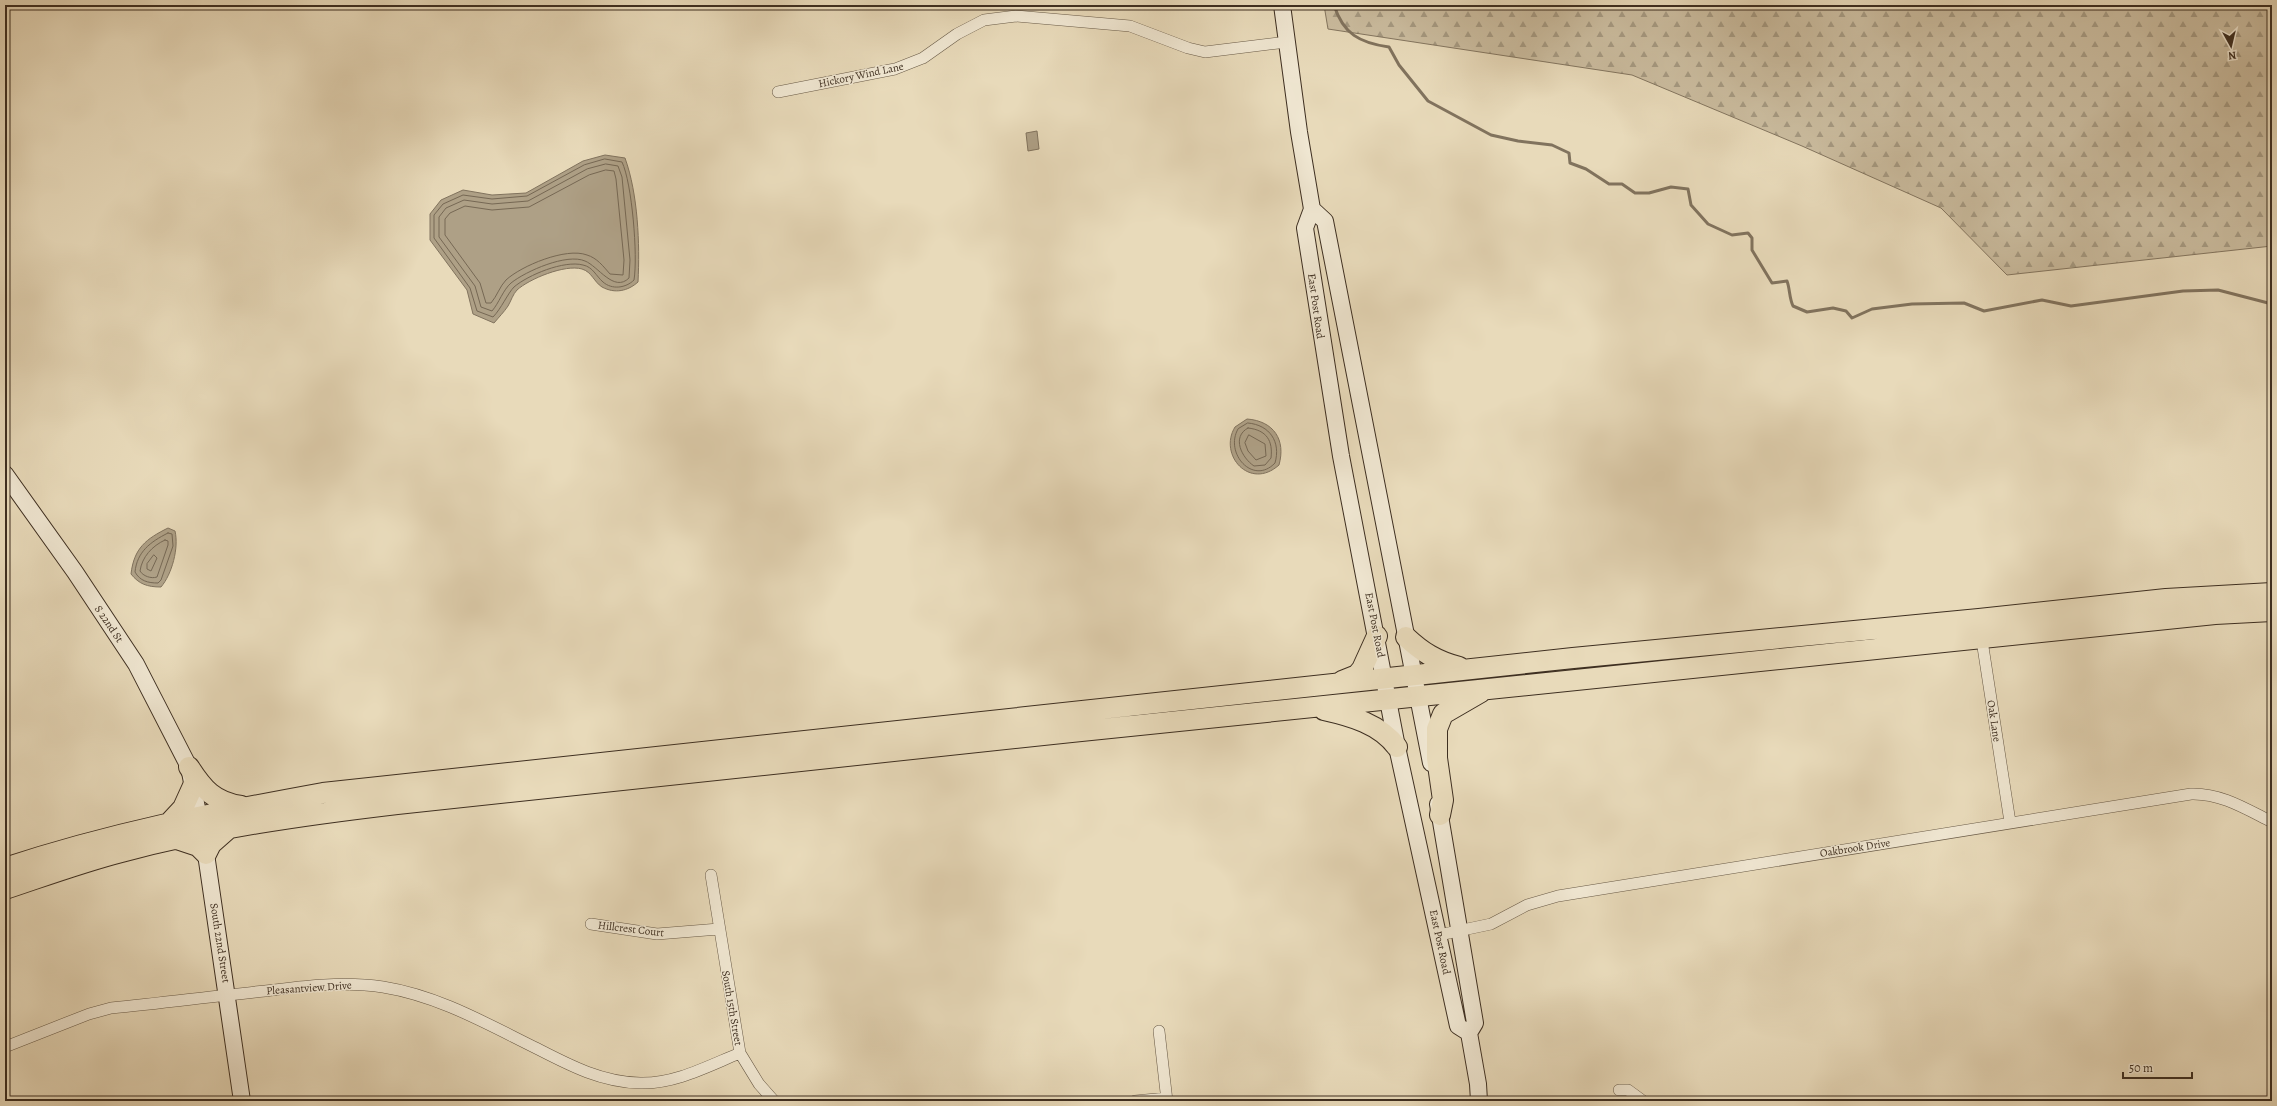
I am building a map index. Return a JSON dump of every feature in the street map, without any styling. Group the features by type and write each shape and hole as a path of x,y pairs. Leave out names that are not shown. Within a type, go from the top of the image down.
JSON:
{"highway":[{"path":"201,824 228,829 326,812 397,804 1388,699 1980,628 2166,599 2272,593"},
{"path":"5,888 120,852 173,831 201,824 247,806 323,793 1468,669 1980,628 2272,612"},
{"path":"1339,683 1357,675 1366,661 1377,636"},
{"path":"1406,637 1424,653 1436,660 1468,669"},
{"path":"1440,815 1443,800 1437,758 1437,728 1443,714 1493,686"},
{"path":"1313,707 1361,721 1388,734 1397,747"},
{"path":"189,767 201,787 210,796 228,804 247,806"},
{"path":"173,831 193,786"},
{"path":"5,868 108,837 173,831 198,846 206,854 211,844 228,829"}],"main road":[{"name":"East Post Road","path":"1282,5 1312,209 1305,228 1341,456 1377,636 1397,747 1458,1026 1469,1033"},
{"name":"East Post Road","path":"1312,209 1325,221 1418,695 1461,931 1475,1023 1469,1033 1478,1084 1479,1101"},
{"name":"S 22nd St","path":"5,474 75,572 136,664 189,767 193,786"},
{"name":"South 22nd Street","path":"193,786 201,824 228,995 242,1101"}],"street":[{"name":"Hickory Wind Lane","path":"778,92 895,69 923,58 969,27 984,20 998,17 1016,16 1130,26 1188,48 1205,52 1287,42"},
{"name":"Oak Lane","path":"1980,628 2010,822"},
{"name":"Oakbrook Drive","path":"1439,934 1461,931 1491,924 1527,905 1558,896 2191,794 2206,794 2221,798 2272,822"},
{"name":"South 15th Street","path":"711,875 740,1053 759,1084 774,1101"},
{"name":"Hillcrest Court","path":"591,924 657,934 719,929"},
{"name":"Pleasantview Drive","path":"5,1047 89,1014 112,1008 347,984 412,992 446,1004 582,1071 609,1080 640,1083 668,1080 691,1074 740,1053"},
{"path":"1135,1101 1167,1099 1159,1031"},
{"path":"1619,1090 1628,1090 1643,1101"}],"green space":[{"path":"1324,5 2272,5 2272,246 2007,275 1941,208 1802,146 1632,75 1328,29"}],"water":[{"path":"1037,131 1039,149 1028,151 1026,133"},
{"path":"605,155 625,158 633,187 639,252 638,282 630,288 616,291 599,285 585,270 575,268 566,269 538,277 517,290 508,306 494,323 473,314 467,290 430,240 430,214 441,200 463,190 492,195 526,193 583,161"},
{"path":"1247,419 1264,424 1271,428 1276,433 1279,440 1281,456 1279,465 1268,472 1258,474 1248,472 1240,466 1234,458 1231,448 1231,438 1235,427"},
{"path":"168,528 175,531 176,545 174,560 165,582 161,587 144,584 131,574 135,557 142,545 153,536"}],"waterway":[{"path":"1334,5 1342,23 1354,35 1369,43 1389,47 1399,65 1428,101 1491,135 1518,141 1552,145 1569,153 1570,163 1586,169 1609,184 1622,184 1635,193 1649,193 1671,187 1688,189 1691,205 1708,224 1732,235 1748,233 1752,238 1752,250 1772,283 1787,281 1793,306 1807,312 1833,308 1846,311 1852,318 1872,309 1912,304 1964,303 1984,311 2042,300 2071,306 2183,291 2218,290 2272,304"}]}
